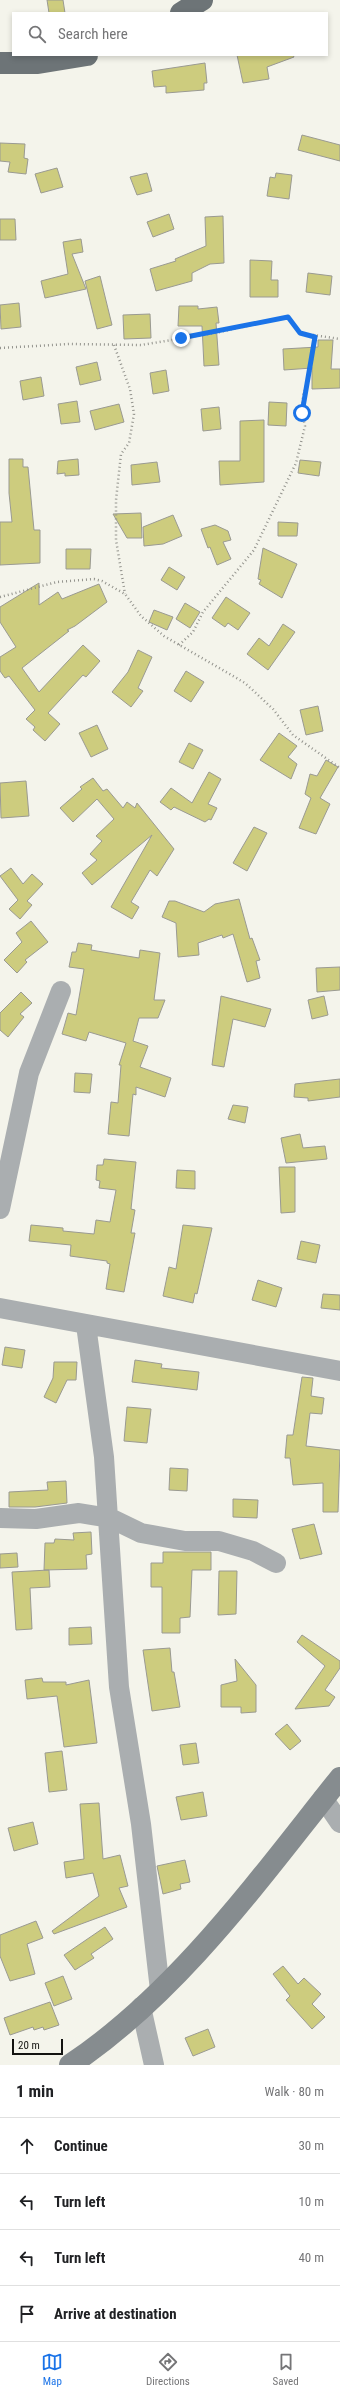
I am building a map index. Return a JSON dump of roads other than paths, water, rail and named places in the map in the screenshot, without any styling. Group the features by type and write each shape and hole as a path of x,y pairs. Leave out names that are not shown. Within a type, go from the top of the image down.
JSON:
{"main road":[{"path":"183,12 202,0"},
{"path":"0,64 38,63 81,56"},
{"path":"70,2065 87,2054 160,1990 232,1912 340,1778"}],"street":[{"path":"0,1209 28,1073 61,991"},
{"path":"0,1308 340,1371"},
{"path":"86,1325 104,1457 110,1518 119,1687 142,1824 160,1990"},
{"path":"0,1518 36,1519 79,1513 110,1518 141,1533 185,1540 219,1541 253,1551 276,1563"},
{"path":"323,1798 340,1823"},
{"path":"141,2007 154,2065"}]}
